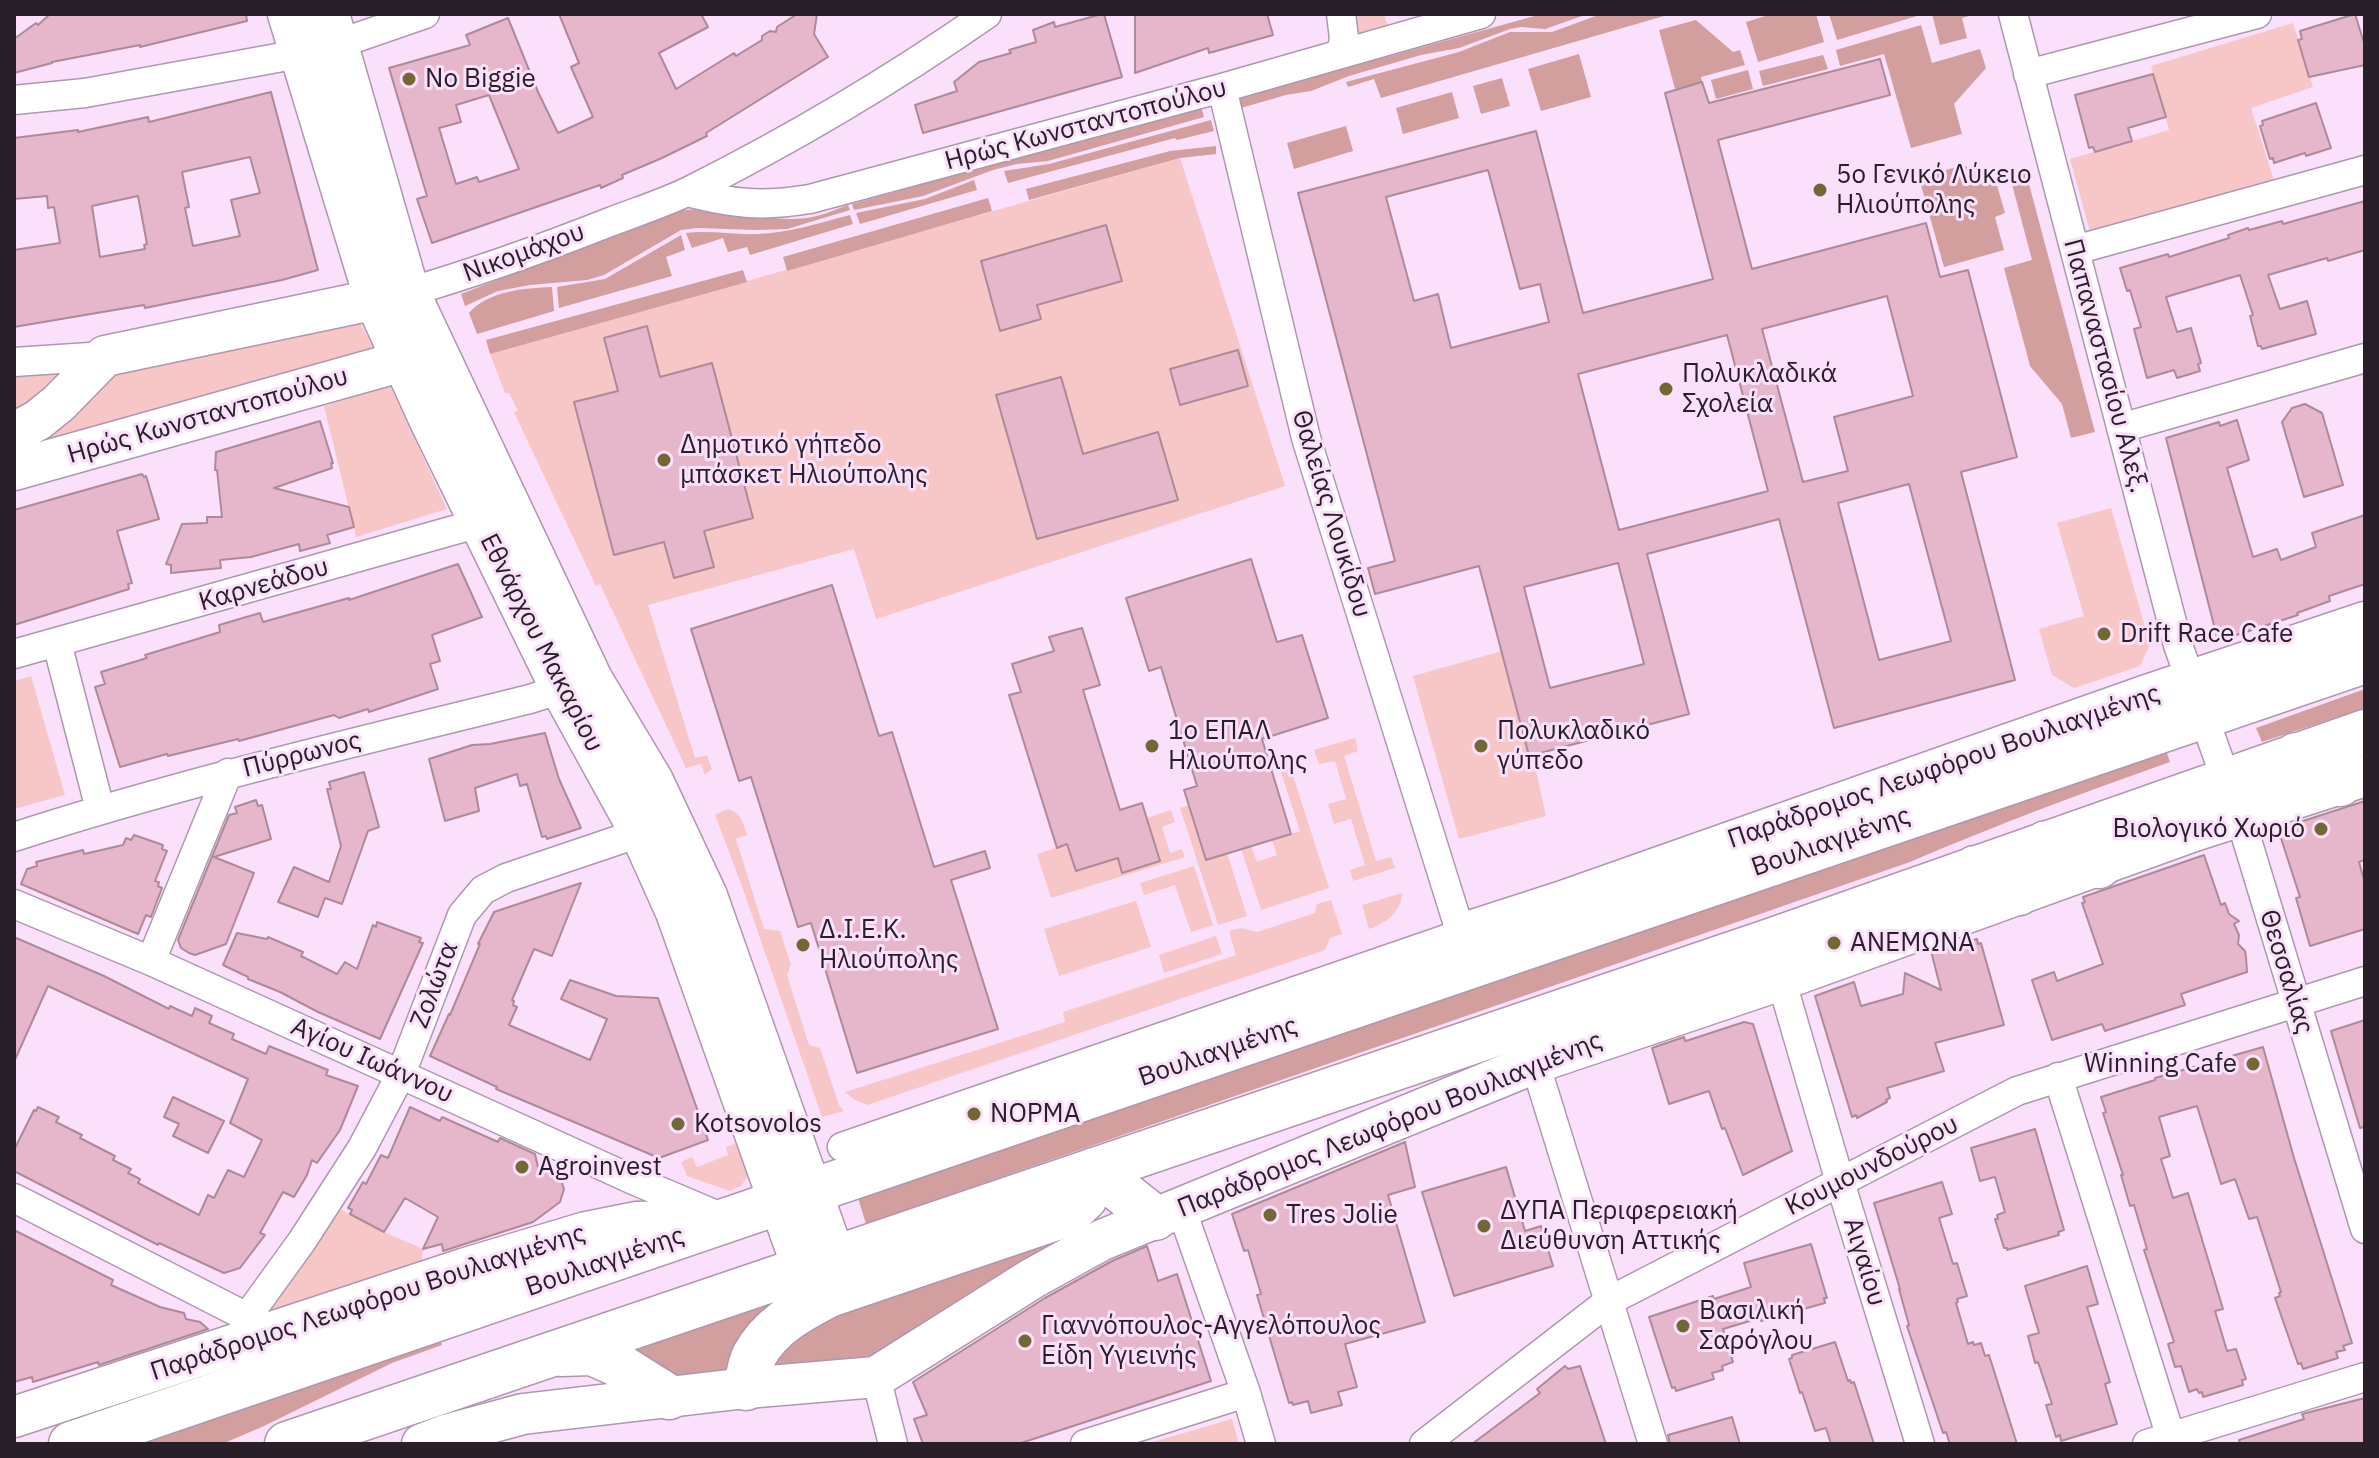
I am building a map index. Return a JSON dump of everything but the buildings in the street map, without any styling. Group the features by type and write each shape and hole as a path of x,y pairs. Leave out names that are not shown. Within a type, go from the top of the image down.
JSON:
{"main road":[{"name":"Βουλιαγμένης","path":"71,1444 728,1220 2197,698 2365,661"},
{"path":"287,1444 1094,1170 1775,960 1975,868 2046,843 2232,797 2296,755 2365,732"},
{"path":"2296,755 2352,780"},
{"path":"2046,843 2099,866"},
{"path":"1975,868 2019,893"},
{"path":"1094,1170 1168,1213"},
{"path":"746,1388 752,1358 771,1334 796,1312 853,1287 1068,1214 1085,1198 1094,1170"},
{"path":"551,1355 592,1353 615,1363 669,1397"}],"street":[{"name":"Εθνάρχου Μακαρίου","path":"288,14 299,54 392,296 576,684 657,827 707,896 795,1196 819,1263"},
{"path":"14,100 85,93 299,54 333,29 425,14"},
{"name":"Νικομάχου","path":"14,362 105,356 392,296 546,247 687,192 890,77 987,14"},
{"path":"1341,14 1344,38 1341,54"},
{"name":"Ηρώς Κωνσταντοπούλου","path":"687,192 753,205 810,199 1341,54 1411,23 1481,14"},
{"name":"Παπαναστασίου Αλεξ.","path":"2013,14 2178,645 2197,698"},
{"path":"2028,74 2257,14"},
{"name":"Εθνάρχου Μακαρίου","path":"333,29 392,296 403,361 498,518"},
{"name":"Θαλείας Λουκίδου","path":"1222,88 1306,438 1461,934"},
{"path":"2075,250 2365,170"},
{"name":"Ηρώς Κωνσταντοπούλου","path":"14,433 38,420 59,403 105,356"},
{"path":"2121,428 2365,358"},
{"name":"Ηρώς Κωνσταντοπούλου","path":"14,470 403,361"},
{"name":"Καρνεάδου","path":"14,654 498,518"},
{"name":"Παράδρομος Λεωφόρου Βουλιαγμένης","path":"842,1147 1461,934 2197,698 2365,622"},
{"path":"57,643 100,809"},
{"name":"Πύρρωνος","path":"14,837 228,773 530,699 576,684"},
{"name":"Θεσσαλίας","path":"2197,698 2232,797 2365,1229"},
{"path":"151,961 228,773"},
{"name":"Παράδρομος Λεωφόρου Βουλιαγμένης","path":"438,1441 523,1414 746,1388 876,1377 1056,1265 1102,1240 1535,1063 1775,960 2019,893 2099,866 2232,797 2352,780"},
{"name":"Ζολώτα","path":"252,1328 302,1241 362,1148 401,1074 462,915 483,890 506,878 657,827"},
{"name":"Αγίου Ιωάννου","path":"14,904 151,961 728,1220"},
{"name":"Αιγαίου","path":"1775,960 1920,1444"},
{"name":"Κουμουνδούρου","path":"1424,1444 1609,1301 2017,1091 2365,981"},
{"path":"1535,1063 1653,1444"},
{"path":"2058,1077 2164,1442 2365,1377"},
{"path":"613,1225 631,1179"},
{"path":"14,1198 252,1328"},
{"path":"1168,1213 1246,1393 1261,1444"},
{"name":"Παράδρομος Λεωφόρου Βουλιαγμένης","path":"14,1417 252,1328 613,1225 728,1220"},
{"path":"876,1377 893,1444"},
{"path":"1085,1444 1246,1393"}],"shaded area":[{"path":"1353,14 1384,14 1388,27 1357,35"},
{"path":"1542,14 1588,14 1545,29 1510,29 1459,48 1421,55 1349,76 1311,91 1241,108 1238,98"},
{"path":"1601,14 1671,14 1381,98 1374,79 1348,87 1346,82 1459,52 1510,32 1552,32"},
{"path":"1772,14 1816,14 1824,42 1758,62 1746,22"},
{"path":"1829,14 1916,14 1917,16 1837,40"},
{"path":"1932,14 1976,14 1962,18 1967,38 1940,45"},
{"path":"1696,20 1733,52 1740,50 1745,65 1701,77 1702,82 1675,89 1659,30"},
{"path":"2293,23 2313,87 2251,108 2274,180 2090,232 2070,159 2169,130 2151,66"},
{"path":"1921,25 1932,63 1980,49 1986,68 1954,104 1962,134 1911,148 1884,54 1840,66 1836,50"},
{"path":"1579,54 1591,97 1541,111 1528,69"},
{"path":"1823,55 1828,69 1763,86 1759,71"},
{"path":"1748,70 1753,89 1716,99 1711,80"},
{"path":"1502,78 1510,106 1481,114 1473,86"},
{"path":"1452,92 1459,118 1403,134 1396,108"},
{"path":"1201,106 1204,117 1048,161 993,170 923,196 854,210 852,204"},
{"path":"1211,120 1214,131 1175,138 1008,183 1004,171 1049,164"},
{"path":"1346,126 1353,151 1294,169 1287,143"},
{"path":"1216,146 1216,154 1180,158 1029,200 1026,189 1170,151"},
{"path":"1180,158 1285,486 876,619 854,549 648,605 695,758 707,755 712,769 705,775 701,764 686,768 600,584 596,586 514,412 518,411 509,393 505,393 490,354"},
{"path":"1963,165 1996,182 2005,213 1995,217 2004,250 1944,267 1919,178"},
{"path":"2025,169 2095,432 2071,438 2062,404 2030,366 2004,268 2032,260 2009,173"},
{"path":"974,180 977,190 860,224 856,213 925,199"},
{"path":"988,198 992,211 787,271 783,257"},
{"path":"848,205 850,210 787,229 681,230 604,275 587,280 498,291 465,306 461,294 669,213 704,209 795,219 816,216"},
{"path":"850,215 853,224 750,255 747,247 728,252 723,238 692,248 686,233 769,233"},
{"path":"681,235 685,250 666,257 672,276 559,308 557,287 605,279"},
{"path":"743,270 747,282 490,354 486,340"},
{"path":"552,287 554,311 477,334 469,313 486,300 508,292"},
{"path":"358,318 375,352 36,455 28,442 115,372"},
{"path":"67,371 14,416 14,374"},
{"path":"390,386 447,509 356,537 324,406"},
{"path":"2111,508 2150,644 2140,666 2074,688 2052,675 2039,629 2084,616 2057,523"},
{"name":"Πολυκλαδικό γύπεδο","path":"1509,649 1546,816 1459,839 1413,676"},
{"path":"31,676 65,795 14,809 14,681"},
{"path":"2365,689 2365,708 2262,742 2256,728"},
{"path":"1355,738 1358,751 1344,756 1376,861 1391,857 1395,868 1353,881 1350,870 1365,865 1351,819 1334,824 1328,804 1346,799 1335,761 1319,764 1314,750"},
{"path":"2165,747 2170,762 1910,862 866,1224 858,1198"},
{"path":"1288,760 1329,888 1261,910 1241,849 1251,846 1257,862 1277,855 1272,840 1300,831 1278,763"},
{"path":"1189,805 1227,853 1247,916 1218,925 1180,808"},
{"path":"728,809 739,816 747,835 736,839 764,929 780,931 791,965 787,975 809,1045 820,1048 839,1105 844,1111 822,1117 715,815"},
{"path":"1171,810 1175,822 1162,827 1170,853 1182,849 1185,857 1051,898 1037,854 1067,844 1076,871 1118,858 1122,873 1159,861 1147,818"},
{"path":"1194,866 1213,925 1191,932 1175,885 1144,895 1140,883"},
{"path":"1402,893 1399,906 1392,916 1369,929 1362,905"},
{"path":"1331,900 1342,934 1330,938 1325,950 867,1105 845,1092 1065,1022 1063,1012 1236,955 1229,931 1241,928 1257,932 1315,913 1317,904"},
{"path":"1136,901 1151,947 1059,976 1044,929"},
{"path":"1216,936 1222,954 1164,973 1159,955"},
{"path":"740,1142 749,1174 742,1185 730,1191 687,1176 681,1162 692,1157 697,1167 728,1155 726,1147"},
{"path":"338,1208 423,1249 421,1265 281,1314 265,1305"},
{"path":"1085,1225 875,1357 772,1372 768,1359 794,1329"},
{"path":"786,1298 730,1369 723,1373 667,1381 623,1353"},
{"path":"440,1340 442,1345 392,1363 222,1444 137,1444"},
{"path":"1232,1419 1239,1444 1146,1444"}],"place":[{"name":"Νο Biggie","path":"409,79"},
{"name":"5ο Γενικό Λύκειο Ηλιούπολης","path":"1820,190"},
{"name":"Πολυκλαδικά Σχολεία","path":"1666,389"},
{"name":"Δημοτικό γήπεδο μπάσκετ Ηλιούπολης","path":"664,460"},
{"name":"Drift Race Cafe","path":"2104,634"},
{"name":"1ο ΕΠΑΛ Ηλιούπολης","path":"1152,746"},
{"name":"Πολυκλαδικό γύπεδο","path":"1481,746"},
{"name":"Βιολογικό Χωριό","path":"2321,829"},
{"name":"ΑΝΕΜΩΝΑ","path":"1834,943"},
{"name":"Δ.Ι.Ε.Κ. Ηλιούπολης","path":"803,945"},
{"name":"Winning Cafe","path":"2253,1064"},
{"name":"ΝΟΡΜΑ","path":"974,1114"},
{"name":"Kotsovolos","path":"678,1124"},
{"name":"Agroinvest","path":"522,1167"},
{"name":"Tres Jolie","path":"1270,1215"},
{"name":"ΔΥΠΑ Περιφερειακή Διεύθυνση Αττικής","path":"1484,1226"},
{"name":"Βασιλική Σαρόγλου","path":"1683,1326"},
{"name":"Γιαννόπουλος-Αγγελόπουλος Είδη Υγιεινής","path":"1025,1341"}]}
